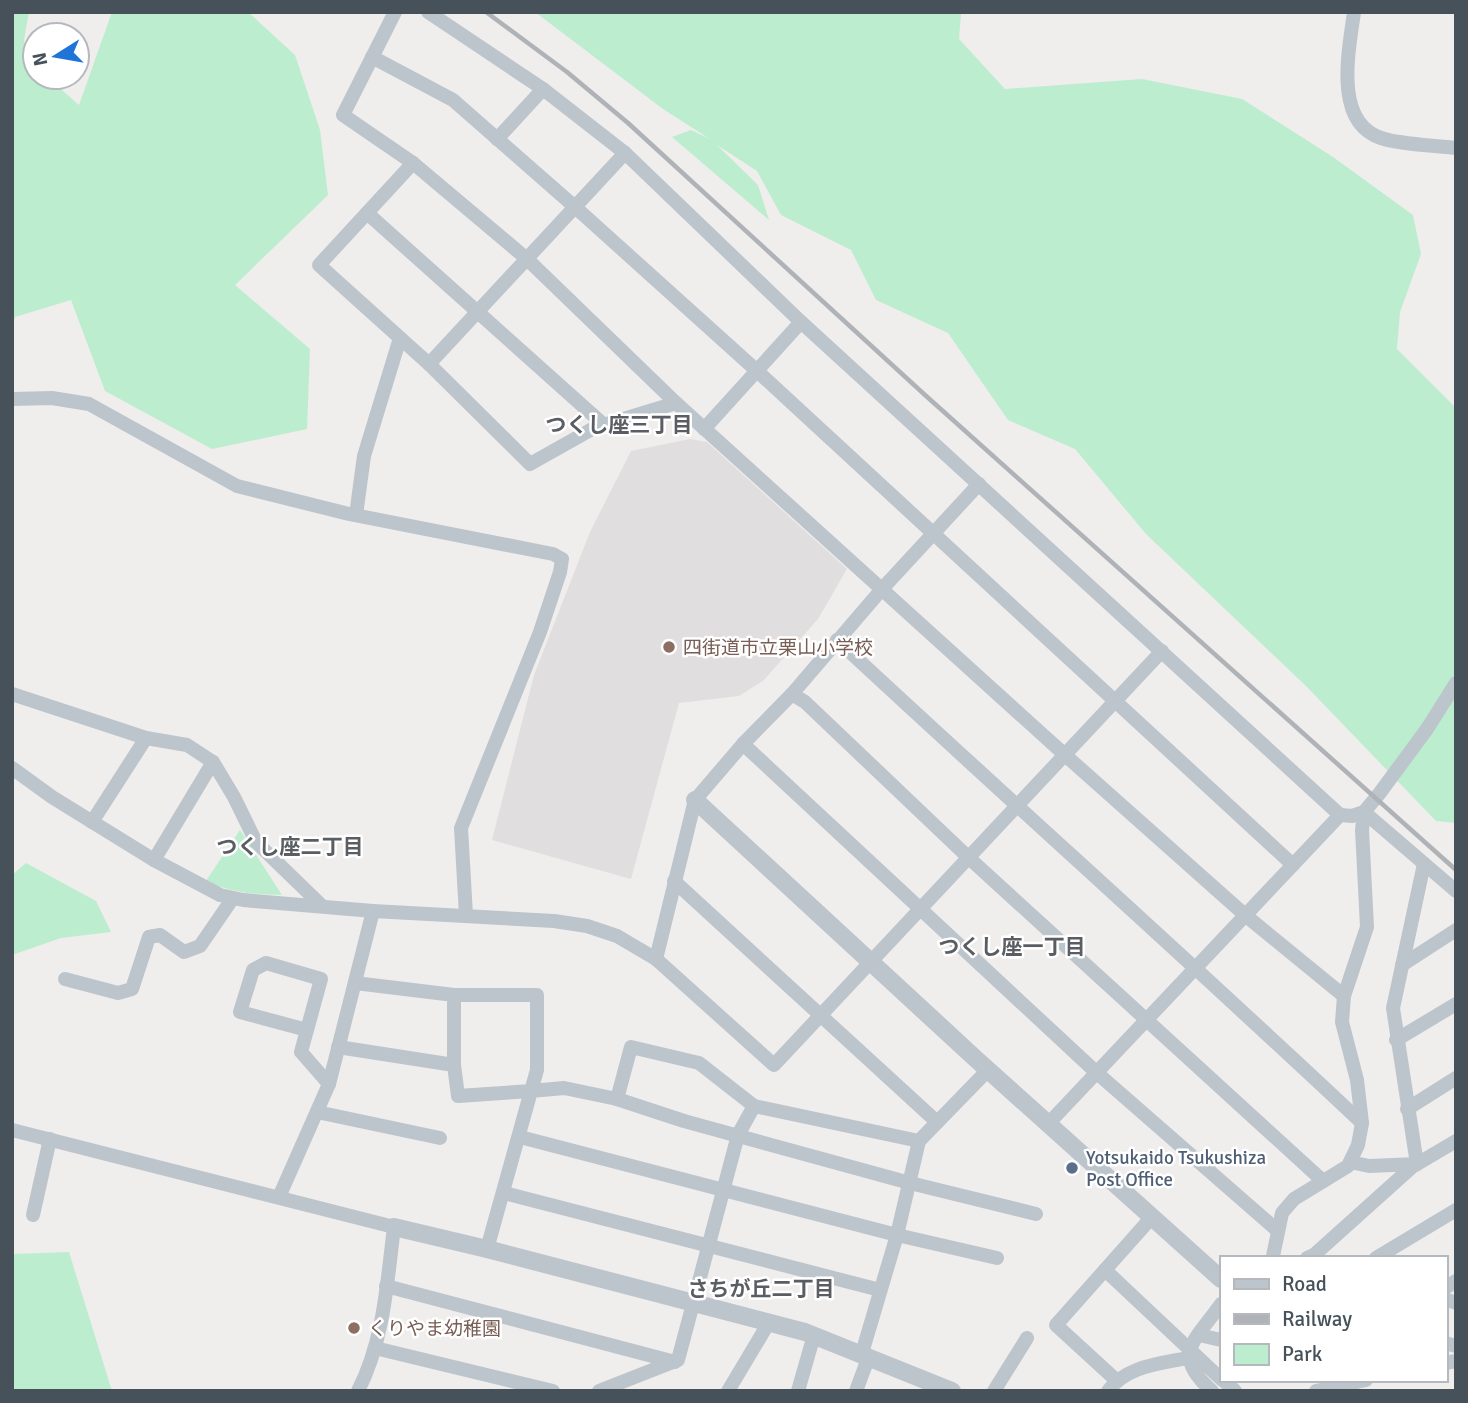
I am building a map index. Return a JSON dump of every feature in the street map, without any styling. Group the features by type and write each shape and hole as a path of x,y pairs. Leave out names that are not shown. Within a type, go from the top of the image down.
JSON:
{"street":[{"path":"395,12 343,115 413,163 527,259 704,429 1065,755 1245,915 1344,996"},
{"path":"428,12 543,89 625,153 801,322 1340,815 1352,816 1364,812 1380,794 1427,729 1456,682"},
{"path":"1353,12 1346,71 1351,107 1359,122 1368,132 1383,139 1456,148"},
{"path":"372,57 453,100 575,207 756,370 1293,865"},
{"path":"497,139 543,89"},
{"path":"429,364 625,153"},
{"path":"413,163 319,265 429,364 530,464 594,428 676,403"},
{"path":"367,213 604,425"},
{"path":"704,429 801,322"},
{"path":"356,515 364,456 400,338"},
{"path":"12,399 52,398 89,404 236,486 356,515 500,542 553,554 562,559 540,632 461,828 466,915"},
{"path":"656,959 695,800 979,484"},
{"path":"837,640 1017,807 1196,967 1362,1123"},
{"path":"12,768 52,797 154,860 220,895 373,911 466,915 587,926 617,936 656,959 774,1065 1162,651"},
{"path":"12,694 146,738 187,745 213,762 256,842 321,905"},
{"path":"792,694 805,702 969,858 1323,1181"},
{"path":"92,822 146,738"},
{"path":"743,744 1097,1073 1278,1231"},
{"path":"154,860 213,762"},
{"path":"695,800 988,1070 1220,1278"},
{"path":"1364,812 1456,891"},
{"path":"1273,1256 1282,1213 1294,1199 1348,1166 1358,1145 1362,1123 1357,1080 1342,1021 1344,996 1367,927 1362,830 1364,812"},
{"path":"1048,1124 1340,815"},
{"path":"1417,1164 1393,1008 1424,864"},
{"path":"674,881 937,1122"},
{"path":"65,979 118,993 132,989 149,937 160,935 184,952 200,946 233,898"},
{"path":"279,1196 329,1084 373,911"},
{"path":"1402,965 1456,930"},
{"path":"307,1030 240,1012 253,970 266,963 321,979 301,1052 329,1084"},
{"path":"355,983 454,995 537,995 537,1070 487,1249"},
{"path":"454,995 454,1065 458,1096 564,1088 617,1099 684,1121 910,1183 1036,1214"},
{"path":"1396,1040 1456,1004"},
{"path":"338,1047 454,1065"},
{"path":"617,1099 631,1047 699,1063 754,1106 919,1141"},
{"path":"856,1391 919,1141 988,1070"},
{"path":"1408,1109 1456,1078"},
{"path":"599,1391 678,1360 738,1135 754,1106"},
{"path":"317,1112 440,1138"},
{"path":"12,1130 487,1249 814,1335 952,1391"},
{"path":"520,1137 897,1235 997,1258"},
{"path":"33,1215 50,1139"},
{"path":"1315,1256 1417,1164 1456,1141"},
{"path":"1350,1162 1369,1166 1417,1164"},
{"path":"504,1193 880,1290"},
{"path":"1379,1256 1456,1210"},
{"path":"1152,1217 1056,1325 1112,1385 1138,1369 1189,1353"},
{"path":"358,1391 369,1369 375,1348 394,1227"},
{"path":"1105,1270 1189,1353 1220,1378"},
{"path":"386,1286 675,1362"},
{"path":"1212,1391 1191,1370 1189,1353 1220,1305"},
{"path":"728,1391 768,1324"},
{"path":"798,1391 814,1335"},
{"path":"1199,1335 1220,1340"},
{"path":"994,1391 1027,1338"},
{"path":"375,1348 526,1388 553,1391"},
{"path":"1316,1391 1357,1382"}],"shaded area":[{"name":"四街道市立栗山小学校","path":"690,439 707,442 847,569 818,619 764,680 739,696 679,703 631,879 492,840 534,675 590,532 631,451"}],"green space":[{"path":"12,12 29,12 27,21 21,21 21,91 63,91 79,105 84,91 91,91 91,71 112,12 248,12 295,55 320,130 328,195 235,285 310,349 307,429 212,449 105,391 71,300 15,317 12,329"},
{"path":"535,12 966,12 961,14 959,39 1005,89 1142,79 1242,99 1333,157 1413,215 1421,254 1400,312 1397,349 1456,408 1456,823 1436,821 1306,686 1146,534 1075,449 1008,420 948,333 876,300 851,250 781,215 757,171 717,145 758,185 769,220 672,137 691,130 710,139 663,109"},
{"path":"240,830 282,895 234,890 206,881"},
{"path":"26,863 96,901 111,932 61,938 12,955 12,875"},
{"path":"69,1252 112,1391 12,1391 12,1254"}],"railway":[{"path":"486,12 567,72 628,123 925,395 1456,870"}],"place":[{"name":"四街道市立栗山小学校","path":"669,647"},
{"name":"Yotsukaido Tsukushiza Post Office","path":"1072,1168"},
{"name":"くりやま幼稚園","path":"354,1328"}],"district":[{"name":"つくし座三丁目","path":"619,425"},
{"name":"つくし座二丁目","path":"290,847"},
{"name":"つくし座一丁目","path":"1012,947"},
{"name":"さちが丘二丁目","path":"761,1289"}]}
